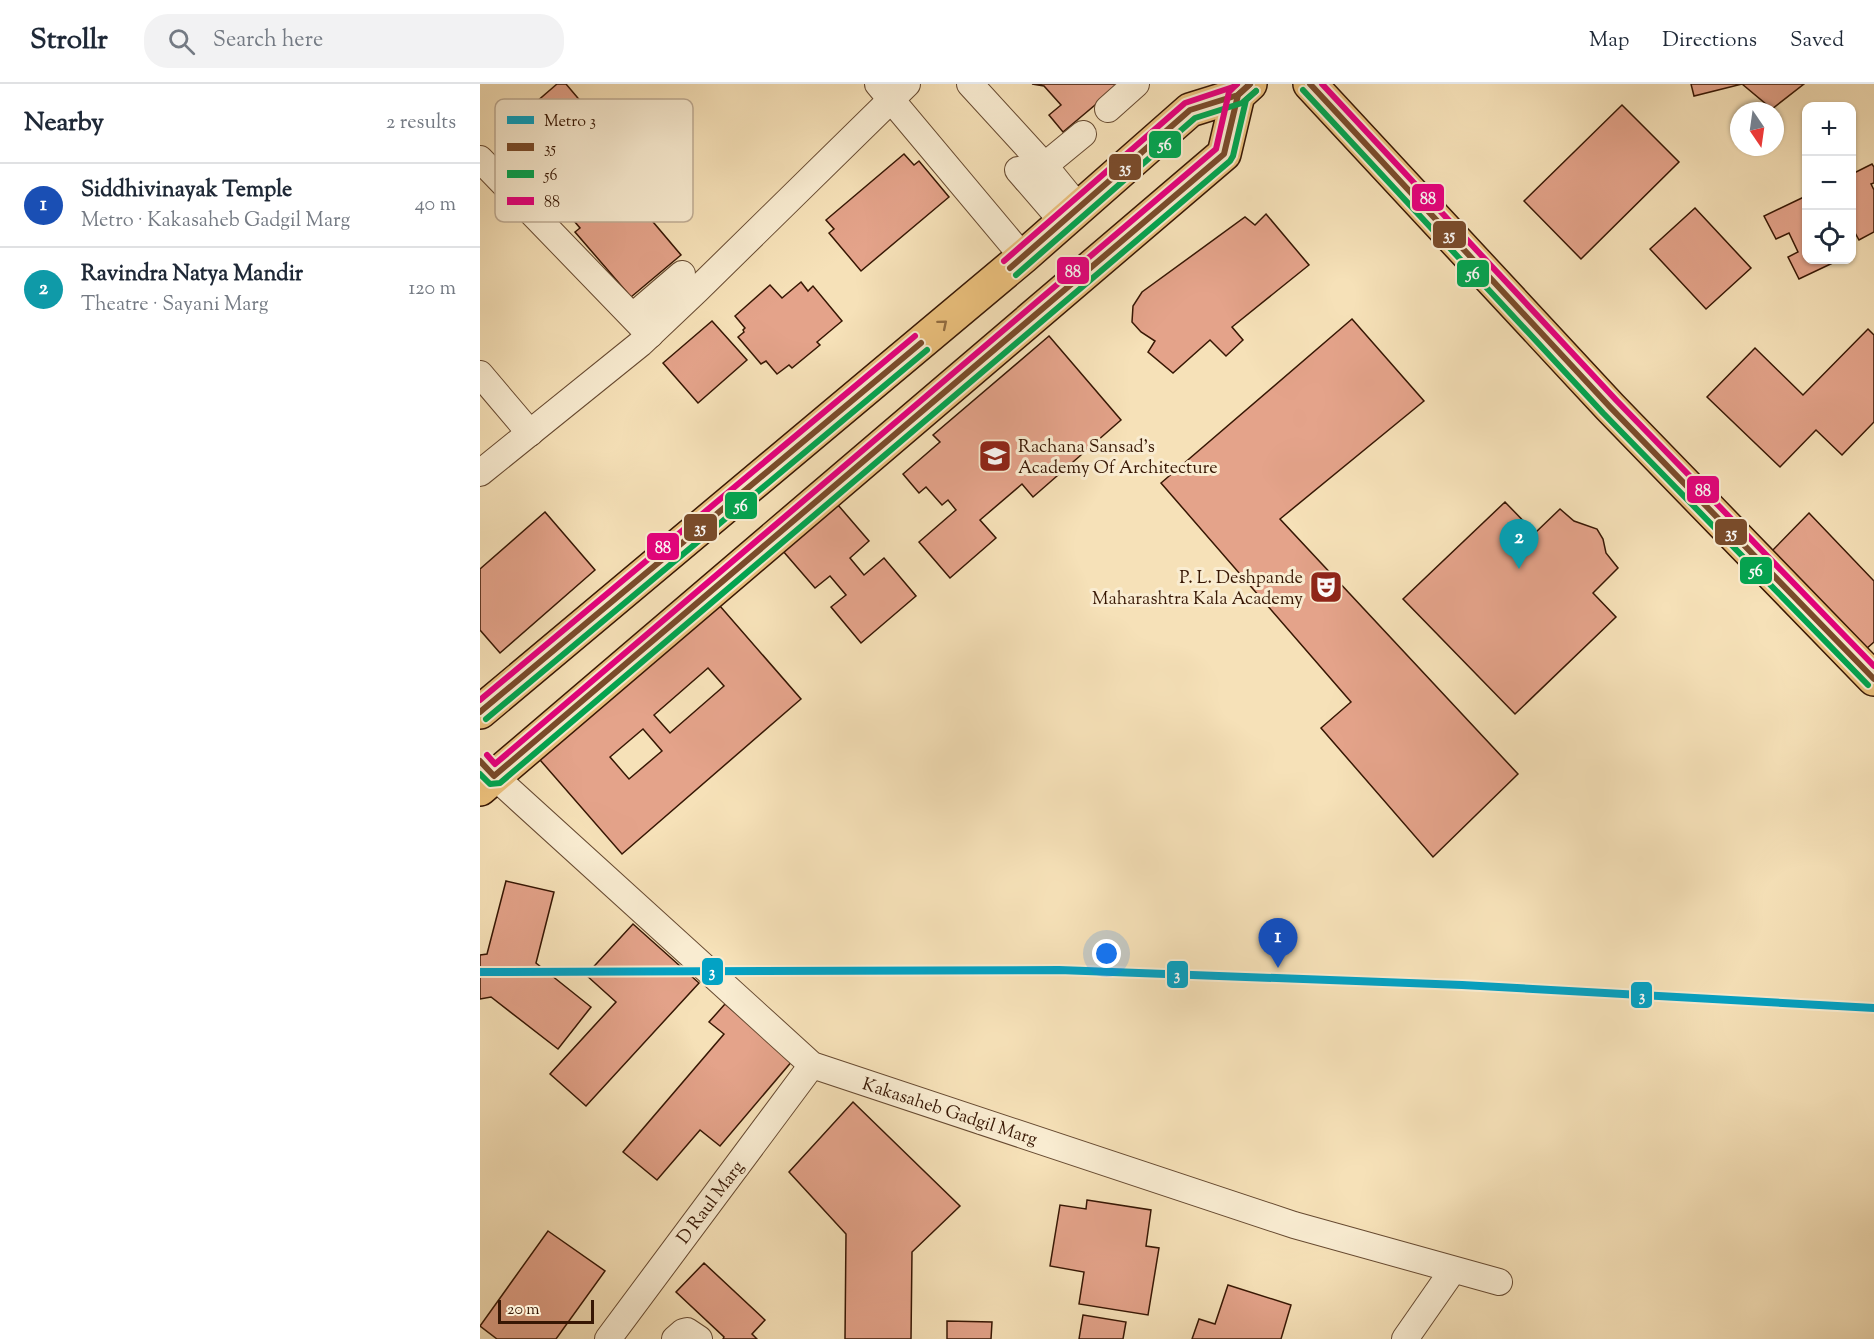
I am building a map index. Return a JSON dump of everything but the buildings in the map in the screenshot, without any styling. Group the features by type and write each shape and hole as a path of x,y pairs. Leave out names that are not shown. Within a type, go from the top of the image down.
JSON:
{"main road":[{"path":"1310,84 1610,407 1874,679"},
{"path":"480,712 1023,257 1190,110 1244,90"},
{"path":"487,782 1224,154 1244,90"}],"street":[{"path":"970,84 1030,171 1071,215"},
{"path":"1108,109 1136,84"},
{"path":"480,473 530,433 641,326 686,278 891,89 1023,257"},
{"path":"1030,171 1083,134"},
{"path":"480,159 495,175"},
{"path":"541,222 641,326"},
{"path":"480,374 530,433"},
{"name":"Kakasaheb Gadgil Marg","path":"487,782 812,1065 1294,1225 1498,1282"},
{"name":"D Raul Marg","path":"608,1339 812,1065"},
{"path":"1405,1339 1453,1270"},
{"path":"675,1339 687,1331 699,1339"}],"metro line":[{"name":"3","path":"480,972 1059,970 1462,985 1874,1008"}],"transit line":[{"name":"88","path":"1004,261 1185,103 1237,84"},
{"name":"88","path":"487,755 495,764 1216,149 1229,92 1237,84"},
{"name":"35","path":"1010,268 1190,110 1238,95 1250,84"},
{"name":"35","path":"480,761 494,776 1224,154 1238,95 1250,84"},
{"name":"35","path":"1310,84 1610,407 1874,679"},
{"name":"88","path":"1322,84 1617,401 1874,666"},
{"name":"56","path":"1303,90 1603,413 1868,685"},
{"name":"56","path":"1016,275 1195,118 1242,103 1256,91"},
{"name":"56","path":"480,774 490,784 500,783 1230,161 1246,100 1256,91"},
{"name":"88","path":"480,700 915,336"},
{"name":"35","path":"480,712 921,343"},
{"name":"56","path":"486,719 927,350"}],"place":[{"name":"Rachana Sansad's Academy Of Architecture","path":"995,456"},
{"name":"Ravindra Natya Mandir","path":"1519,569"},
{"name":"P. L. Deshpande Maharashtra Kala Academy","path":"1326,587"},
{"name":"Siddhivinayak Temple","path":"1278,968"}]}
